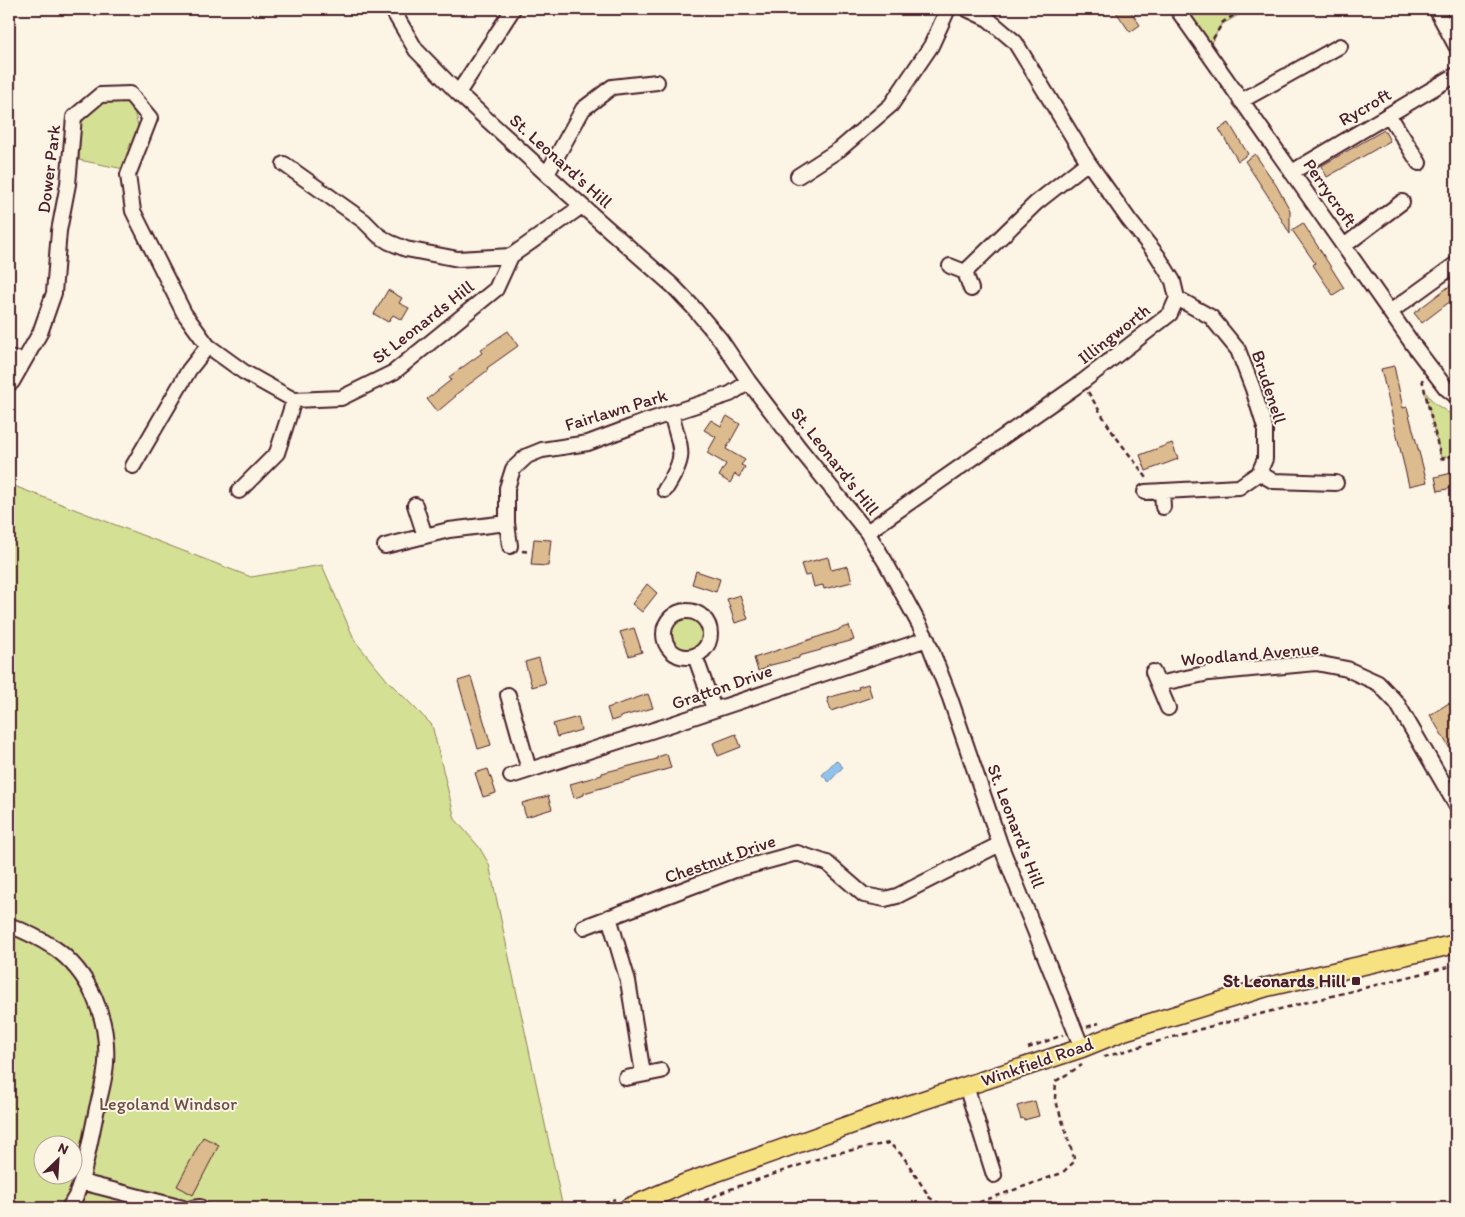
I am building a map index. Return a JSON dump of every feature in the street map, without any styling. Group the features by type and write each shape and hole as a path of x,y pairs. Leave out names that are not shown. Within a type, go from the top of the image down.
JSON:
{"main road":[{"name":"Winkfield Road","path":"628,1208 686,1183 966,1086 1085,1055 1124,1031 1267,987 1456,944"}],"street":[{"name":"St. Leonard's Hill","path":"392,9 416,50 458,93 693,306 720,339 749,382 826,483 867,532 927,639 950,698 1000,844 1085,1055"},
{"path":"458,93 512,9"},
{"path":"798,176 840,148 891,106 931,46 948,9"},
{"path":"967,9 988,19 1016,42 1088,162 1129,220 1157,255 1173,281 1177,298"},
{"name":"Perrycroft","path":"1177,9 1424,360 1446,388 1456,396"},
{"path":"1436,9 1456,46"},
{"path":"1241,101 1340,46"},
{"name":"Rycroft","path":"1292,172 1456,75"},
{"path":"547,174 583,108 612,87 657,82"},
{"name":"Dower Park","path":"12,382 40,333 54,293 59,231 68,184 74,117 100,94 130,94 150,118 128,176 133,211 184,313 208,346"},
{"path":"1389,115 1419,163"},
{"path":"965,272 1036,203 1088,162"},
{"path":"284,164 364,221 384,238 406,249 458,259 511,256 582,206"},
{"path":"1344,246 1402,202"},
{"name":"St Leonards Hill","path":"294,400 340,398 394,372 496,289 511,256"},
{"path":"1390,312 1456,264"},
{"path":"950,266 965,272 971,289"},
{"name":"Illingworth","path":"867,532 1082,382 1170,314 1177,298"},
{"name":"Brudenell","path":"1177,298 1211,317 1238,350 1265,428 1265,459 1259,473"},
{"path":"133,466 189,370 208,346 244,372 294,400 277,453 239,492"},
{"path":"9,358 24,360"},
{"name":"Fairlawn Park","path":"510,546 506,495 509,479 513,469 527,456 542,450 588,443 730,394 749,382"},
{"path":"665,490 680,465 681,456 671,413"},
{"path":"1163,507 1154,492 1238,487 1259,473 1273,481 1336,483"},
{"path":"415,505 425,536"},
{"path":"385,546 448,530 507,523"},
{"name":"Gratton Drive","path":"512,776 927,639"},
{"path":"695,656 714,710"},
{"name":"Woodland Avenue","path":"1168,708 1156,678 1316,663 1347,669 1378,683 1397,703 1456,805"},
{"path":"508,695 529,770"},
{"name":"Chestnut Drive","path":"584,927 735,870 797,854 827,863 864,895 885,899 897,896 1000,844"},
{"path":"609,918 628,981 643,1074"},
{"path":"9,925 44,942 68,960 87,983 102,1016 106,1040 106,1065 82,1177"},
{"path":"626,1078 661,1071"},
{"path":"966,1086 994,1175"},
{"path":"82,1182 183,1208"},
{"path":"73,1204 80,1184"}],"path":[{"path":"1207,54 1210,43 1223,22 1244,9"},
{"path":"1421,374 1441,458 1456,455"},
{"path":"1082,382 1113,433 1154,492"},
{"path":"1097,1059 1208,1027 1456,965"},
{"path":"688,1208 728,1190 832,1154 889,1143 904,1156 930,1198 944,1206 964,1208 1062,1173 1075,1161 1054,1098 1056,1082 1085,1055"}],"green space":[{"path":"1185,9 1249,9 1221,25 1211,43"},
{"path":"131,100 139,129 124,169 79,160 81,123 100,101"},
{"path":"1424,390 1434,403 1456,418 1456,454 1441,458"},
{"name":"Legoland Windsor","path":"9,484 251,577 322,565 355,641 387,680 432,725 455,819 479,847 489,864 563,1208 9,1208"},
{"path":"687,616 694,617 700,621 704,627 704,641 700,647 694,651 687,652 680,651 674,647 670,641 669,634 670,627 674,621 680,617"}],"water":[{"path":"836,760 843,767 829,782 822,775"}],"building":[{"path":"1114,9 1129,9 1140,25 1130,32"},
{"path":"1229,123 1248,154 1238,161 1219,129"},
{"path":"1384,130 1390,141 1327,177 1321,166"},
{"path":"1255,154 1290,210 1290,234 1245,161"},
{"path":"1303,223 1344,288 1333,295 1313,265 1315,263 1292,230"},
{"path":"1456,281 1456,297 1422,323 1414,313"},
{"path":"388,290 402,298 399,303 409,308 402,320 393,315 388,322 374,314"},
{"path":"508,331 518,346 487,368 488,370 455,395 437,412 427,399 451,380 449,377 482,353 480,350"},
{"path":"1394,366 1403,408 1407,407 1427,482 1409,486 1381,369"},
{"path":"727,416 740,424 726,449 745,460 741,465 745,467 739,477 735,474 730,483 719,476 726,464 707,453 716,437 704,430 711,420 721,426"},
{"path":"1172,443 1178,459 1146,471 1140,455"},
{"path":"1456,472 1456,487 1438,491 1435,477"},
{"path":"534,539 551,540 548,566 531,565"},
{"path":"828,557 831,570 848,566 852,582 824,589 823,585 814,587 811,575 805,576 801,564"},
{"path":"696,571 720,579 716,592 692,584"},
{"path":"647,584 657,593 642,612 632,604"},
{"path":"740,595 748,619 735,623 727,599"},
{"path":"849,626 854,640 767,666 767,668 758,671 754,658"},
{"path":"634,628 642,652 629,656 620,632"},
{"path":"539,658 546,683 532,687 525,662"},
{"path":"471,677 491,745 478,749 458,681"},
{"path":"868,684 872,697 831,711 827,698 859,689 858,687"},
{"path":"648,694 653,708 611,721 607,708"},
{"path":"1449,703 1452,708 1456,706 1456,759 1430,715"},
{"path":"578,717 581,730 557,737 553,724"},
{"path":"736,734 741,747 718,756 713,743"},
{"path":"667,754 671,768 584,793 584,795 574,798 570,784 602,775 602,773 657,759 657,757"},
{"path":"488,769 496,793 483,797 475,773"},
{"path":"548,796 552,809 526,817 522,803"},
{"path":"1035,1101 1039,1116 1021,1119 1017,1106"},
{"path":"203,1137 219,1145 193,1195 177,1186"}],"place":[{"name":"St Leonards Hill","path":"1356,981"}]}
